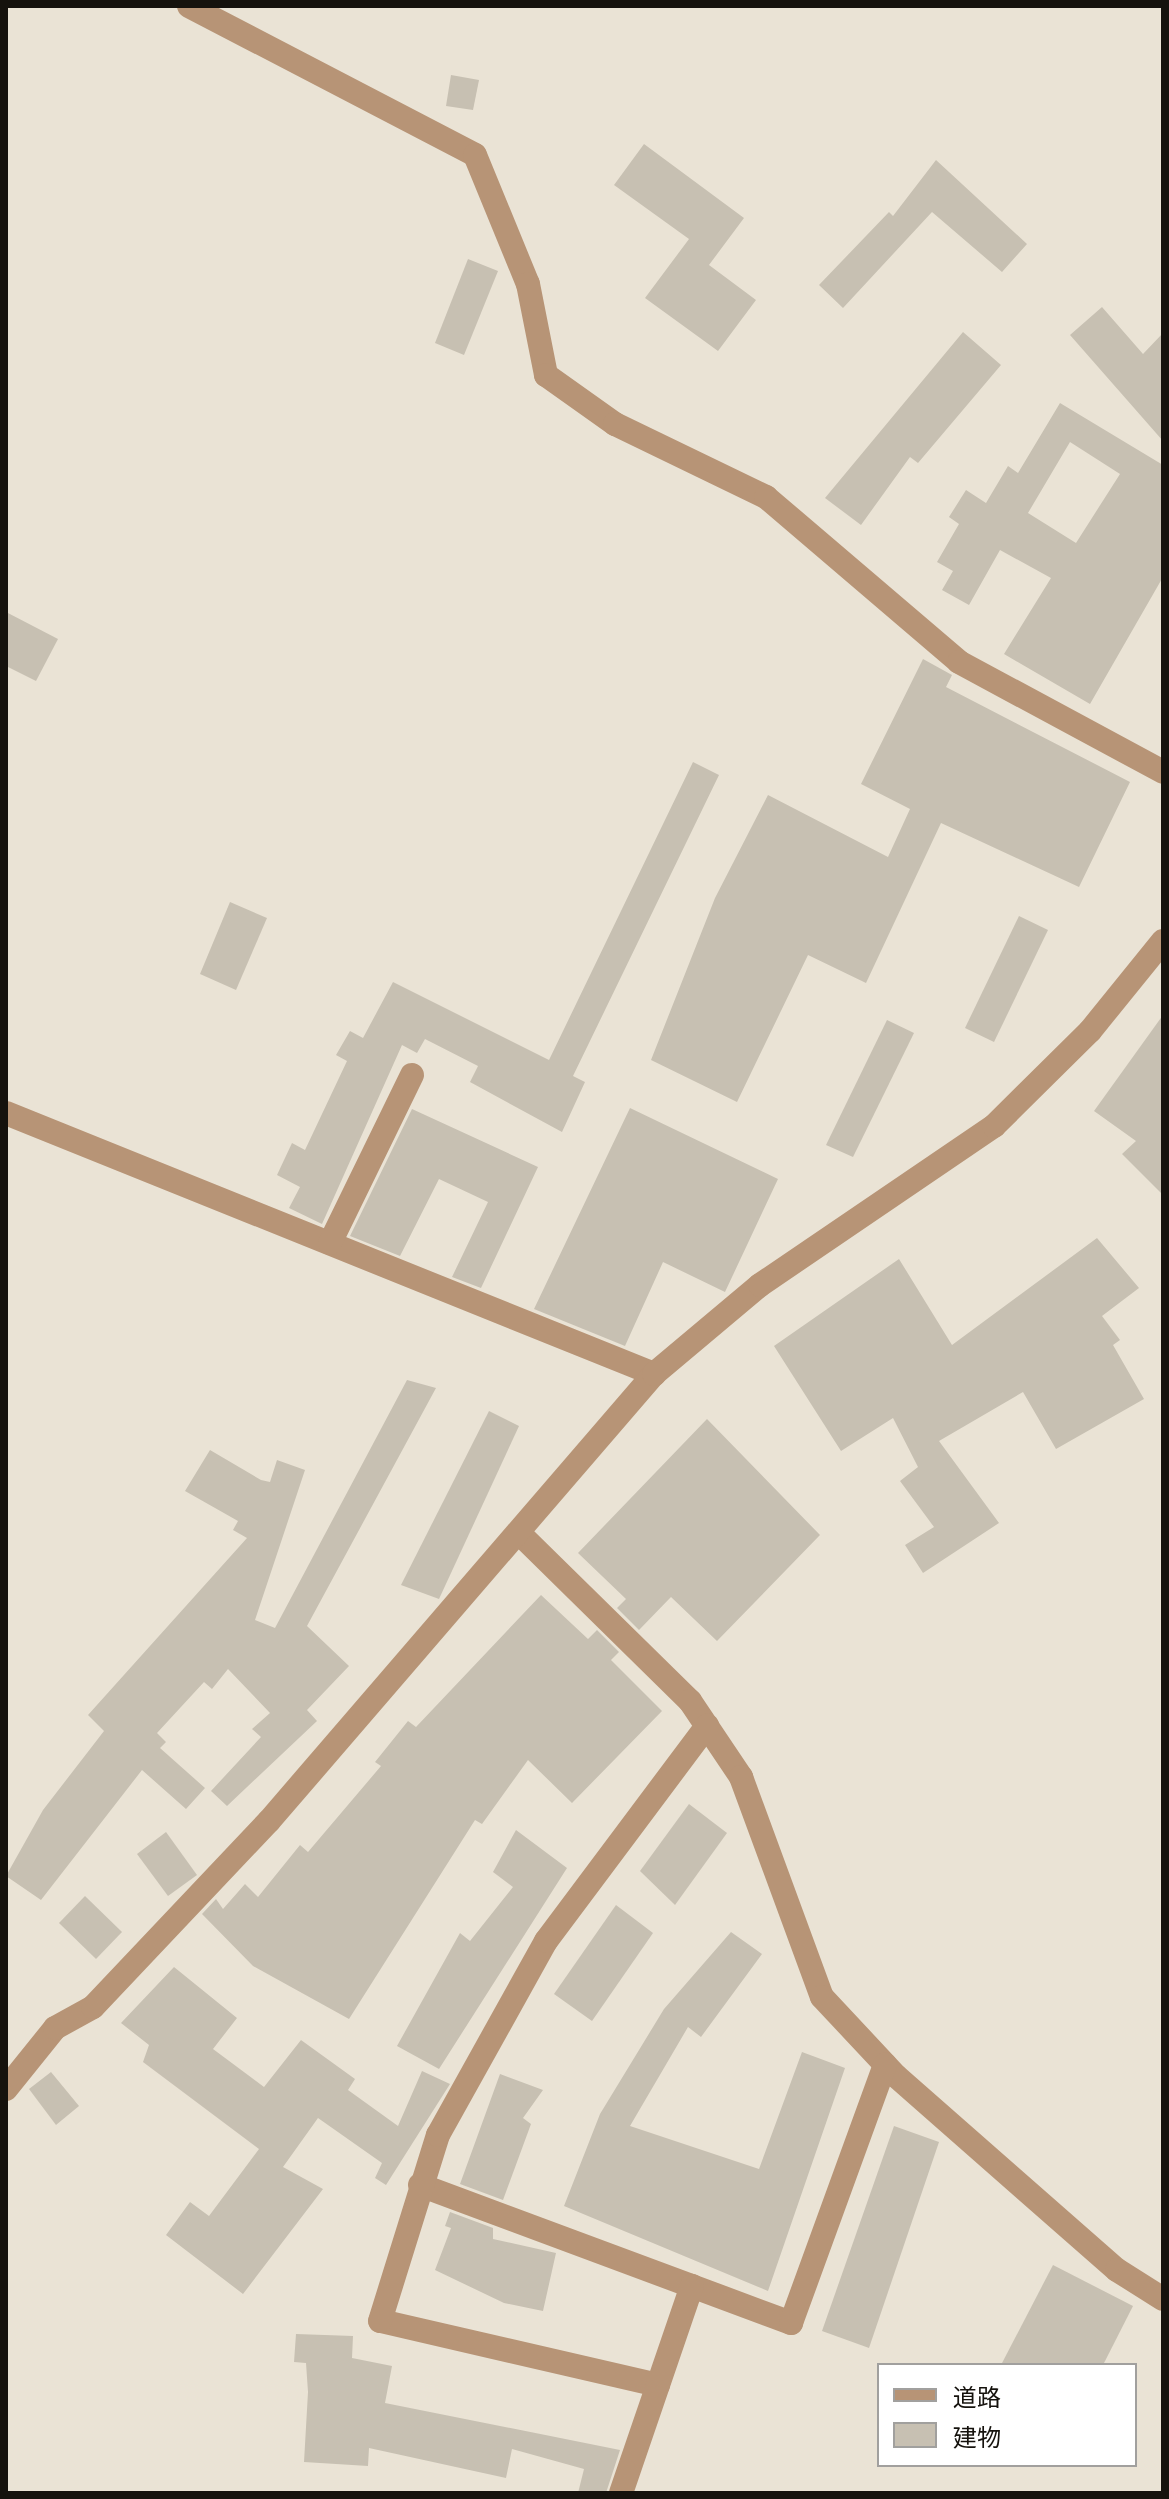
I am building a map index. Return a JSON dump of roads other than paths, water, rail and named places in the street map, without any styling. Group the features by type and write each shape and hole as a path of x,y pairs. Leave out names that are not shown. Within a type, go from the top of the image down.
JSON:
{"street":[{"path":"189,6 475,155 528,284 546,375 615,424 766,497 959,662 1163,772"},
{"path":"6,2089 55,2028 93,2007 195,1901 521,1535 654,1374 760,1285 994,1126 1090,1031 1163,941"},
{"path":"330,1243 412,1075"},
{"path":"6,1113 654,1374"},
{"path":"521,1535 707,1726 741,1777 822,1997 885,2065 1117,2270 1163,2299"},
{"path":"658,2385 380,2321 438,2135 546,1941 707,1726"},
{"path":"420,2185 791,2323 885,2065"},
{"path":"621,2493 692,2286"}]}
